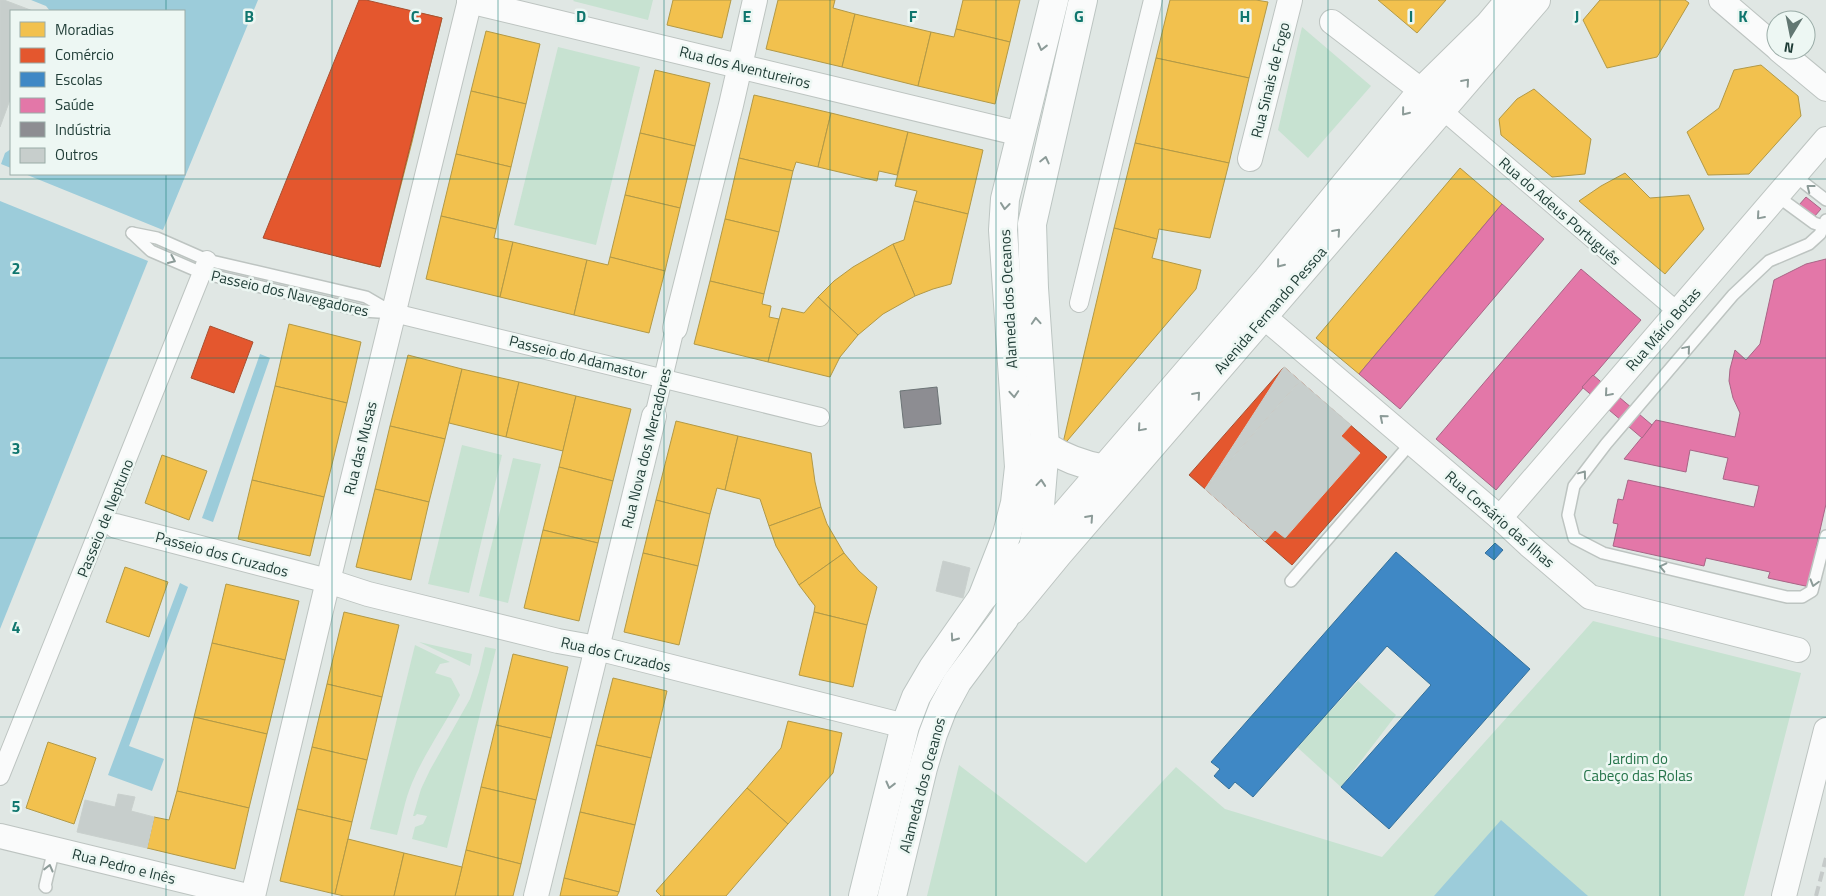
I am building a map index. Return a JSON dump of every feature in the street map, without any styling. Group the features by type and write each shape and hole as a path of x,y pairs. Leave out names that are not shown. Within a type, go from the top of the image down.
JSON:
{"main road":[{"name":"Alameda dos Oceanos","path":"863,896 905,726 916,697 982,598 1007,534 1015,503 1018,467 1003,230 1006,199 1054,0"},
{"name":"Alameda dos Oceanos","path":"892,896 933,734 943,708 957,682 1004,619 1045,552 1040,506 1045,446 1031,242 1032,224 1083,0"},
{"name":"Avenida Fernando Pessoa","path":"1045,552 1255,310 1267,280 1422,91 1489,25 1510,0"},
{"name":"Avenida Fernando Pessoa","path":"1045,552 1105,469 1442,110 1536,0"},
{"path":"1045,446 1063,457 1083,465 1105,469"},
{"path":"1007,534 1045,552"},
{"name":"Alameda dos Oceanos","path":"982,598 1045,552"}],"street":[{"name":"Rua dos Aventureiros","path":"470,0 1021,134"},
{"name":"Rua das Musas","path":"253,896 470,0"},
{"name":"Rua Nova dos Mercadores","path":"536,896 755,0"},
{"path":"1079,303 1153,0"},
{"name":"Rua Sinais de Fogo","path":"1250,159 1290,0"},
{"path":"1721,0 1766,38"},
{"path":"1332,22 1422,91"},
{"path":"1791,60 1826,89"},
{"name":"Rua do Adeus Português","path":"1442,110 1678,312"},
{"name":"Rua Mário Botas","path":"1500,518 1826,140"},
{"name":"Passeio de Neptuno","path":"0,776 205,266"},
{"name":"Rua Corsário das Ilhas","path":"1255,310 1590,597 1798,650"},
{"name":"Passeio do Adamastor","path":"394,313 820,417"},
{"name":"Passeio dos Cruzados","path":"116,526 328,581"},
{"name":"Rua dos Cruzados","path":"328,581 413,606 558,641 597,648 905,726"},
{"path":"1784,896 1826,730"},
{"name":"Rua Pedro e Inês","path":"0,836 247,896"}],"lane":[{"path":"1795,176 1826,200"},
{"path":"1777,196 1814,223 1825,224 1820,234 1809,244 1769,261 1733,295 1606,444 1574,486 1568,515 1574,538 1603,553 1787,597 1802,597 1812,591 1826,536"},
{"name":"Passeio dos Navegadores","path":"205,266 157,238 132,233 151,251 205,266 366,297 394,313"},
{"path":"1291,581 1411,443"},
{"path":"46,887 54,849"}],"green space":[{"path":"574,0 653,0 648,20"},
{"path":"1302,27 1371,86 1308,158 1278,130"},
{"path":"558,47 640,67 596,245 514,225"},
{"path":"462,445 502,455 469,593 428,584"},
{"path":"513,458 541,464 508,603 479,596"},
{"name":"Jardim do Cabeço das Rolas","path":"1593,621 1801,673 1744,896 927,896 959,765 1086,863 1176,767 1225,809 1382,857"},
{"path":"419,642 472,654 470,666"},
{"path":"415,645 450,662 440,664 435,673 451,678 460,695 412,783 397,835 370,829"},
{"path":"485,647 496,649 447,848 412,839 415,827 423,824 427,816 417,814 413,816 421,789 470,699"},
{"path":"1358,681 1396,715 1341,787 1297,747"}],"water":[{"path":"31,0 258,0 163,230 27,175 185,175 185,10 49,10 46,6"},
{"path":"10,150 10,168 1,164 5,153"},
{"path":"0,201 148,261 0,629"},
{"path":"260,354 270,358 213,522 202,518"},
{"path":"180,583 188,587 129,746 164,759 152,791 108,775"},
{"path":"1501,820 1588,896 1434,896"}],"building: Moradias":[{"path":"673,0 731,0 722,38 667,25"},
{"path":"778,0 835,0 833,8 855,14 842,67 766,49"},
{"path":"963,0 1020,0 1010,42 956,29"},
{"path":"1170,0 1256,0 1268,2 1249,78 1156,58"},
{"path":"1378,0 1446,0 1417,33"},
{"path":"1600,0 1685,0 1689,3 1657,57 1607,68 1583,20"},
{"path":"397,8 442,18 428,74 383,63"},
{"path":"855,14 931,32 918,86 842,67"},
{"path":"956,29 1010,42 995,104 918,86 931,32 954,37"},
{"path":"486,31 540,44 526,104 471,91"},
{"path":"1156,58 1249,78 1229,163 1135,143"},
{"path":"383,63 428,74 412,142 367,132"},
{"path":"1761,65 1798,96 1801,116 1749,174 1708,175 1687,132 1719,108 1734,70"},
{"path":"655,70 710,83 695,146 640,133"},
{"path":"1534,89 1591,139 1585,174 1552,177 1501,135 1499,119 1517,99"},
{"path":"471,91 526,104 511,167 456,154"},
{"path":"754,95 831,113 818,167 796,162 793,171 739,158"},
{"path":"831,113 908,132 897,175 879,171 877,181 818,167"},
{"path":"367,132 412,142 394,212 350,201"},
{"path":"908,132 983,150 968,214 914,201 917,191 895,186"},
{"path":"640,133 695,146 680,208 625,195"},
{"path":"1135,143 1229,163 1210,238 1159,229 1157,239 1114,228"},
{"path":"456,154 511,167 496,229 441,216"},
{"path":"739,158 793,171 779,232 725,219"},
{"path":"1460,168 1502,204 1359,374 1316,338"},
{"path":"1625,173 1650,198 1689,195 1704,229 1665,274 1579,201"},
{"path":"625,195 680,208 665,271 610,257"},
{"path":"350,201 394,212 380,267 336,256"},
{"path":"914,201 968,214 951,284 915,296 893,244 904,240"},
{"path":"441,216 496,229 494,238 513,242 500,297 426,279"},
{"path":"725,219 779,232 764,294 710,281"},
{"path":"1114,228 1157,239 1152,258 1201,270 1196,289 1062,447"},
{"path":"513,242 587,260 574,315 500,297"},
{"path":"893,244 915,296 883,314 858,335 818,297 834,281 853,267"},
{"path":"610,257 665,271 649,333 574,315 587,260 608,265"},
{"path":"710,281 764,294 762,304 771,306 769,317 779,319 768,362 694,344"},
{"path":"818,297 858,335 840,357 830,377 768,362 782,308 804,313"},
{"path":"289,324 361,342 347,403 275,386"},
{"path":"408,355 462,369 445,439 390,426"},
{"path":"462,369 519,382 506,437 449,423"},
{"path":"519,382 576,396 563,451 506,437"},
{"path":"275,386 347,403 324,497 252,480"},
{"path":"576,396 631,409 613,481 559,467"},
{"path":"676,421 738,436 725,490 717,488 710,514 656,500"},
{"path":"390,426 445,439 429,502 375,489"},
{"path":"738,436 811,453 821,507 769,526 760,499 725,490"},
{"path":"162,455 207,471 189,520 145,503"},
{"path":"559,467 613,481 598,543 543,530"},
{"path":"252,480 324,497 310,556 238,539"},
{"path":"375,489 429,502 411,580 356,567"},
{"path":"656,500 710,514 698,566 643,553"},
{"path":"821,507 827,524 844,553 799,585 776,546 769,526"},
{"path":"543,530 598,543 579,621 524,608"},
{"path":"643,553 698,566 679,645 624,632"},
{"path":"844,553 859,571 877,587 867,625 814,612 815,606 799,585"},
{"path":"125,567 168,582 149,637 106,622"},
{"path":"226,584 299,601 285,660 212,643"},
{"path":"344,612 399,625 382,697 327,684"},
{"path":"814,612 867,625 853,687 799,675"},
{"path":"212,643 285,660 267,734 194,717"},
{"path":"513,654 568,667 551,738 496,725"},
{"path":"613,678 667,691 651,758 596,745"},
{"path":"327,684 382,697 367,760 312,747"},
{"path":"194,717 267,734 249,808 177,791"},
{"path":"788,721 842,733 833,773 788,824 747,788 781,748"},
{"path":"496,725 551,738 536,800 481,787"},
{"path":"48,742 96,758 74,824 26,808"},
{"path":"596,745 651,758 635,825 580,812"},
{"path":"312,747 367,760 352,822 297,809"},
{"path":"481,787 536,800 521,864 466,850"},
{"path":"747,788 788,824 726,896 661,896 656,891"},
{"path":"177,791 249,808 235,869 147,848 154,817 169,820"},
{"path":"297,809 352,822 335,894 280,881"},
{"path":"580,812 635,825 619,892 564,878"},
{"path":"348,839 404,853 394,896 344,896 335,894"},
{"path":"466,850 521,864 513,896 455,896"},
{"path":"404,853 462,867 455,896 394,896"},
{"path":"564,878 619,892 617,896 560,896"}],"building: Comércio":[{"path":"359,0 442,18 380,267 263,238"},
{"path":"210,326 253,342 234,393 191,378"},
{"path":"1284,367 1387,457 1292,565 1189,475"}],"building: Escolas":[{"path":"1495,543 1503,550 1494,560 1485,553"},
{"path":"1396,552 1530,669 1389,829 1341,787 1431,685 1387,646 1253,797 1235,782 1229,789 1214,776 1220,769 1211,762"}],"building: Saúde":[{"path":"1806,197 1821,209 1814,217 1799,205"},
{"path":"1502,204 1544,239 1400,409 1359,374"},
{"path":"1826,259 1826,504 1816,548 1819,549 1810,587 1768,578 1770,572 1706,558 1704,566 1613,546 1618,524 1613,523 1618,499 1623,500 1628,480 1754,507 1759,486 1723,479 1728,458 1690,450 1686,472 1624,459 1656,420 1735,437 1740,413 1733,398 1729,381 1735,350 1746,360 1760,344 1774,280 1806,264"},
{"path":"1581,269 1641,320 1496,490 1436,439"},
{"path":"1593,375 1652,425 1642,438 1582,387"}],"building: Indústria":[{"path":"937,387 941,424 904,428 900,391"}],"building: Outros":[{"path":"0,0 4,0 30,10 10,10 10,100 0,127"},
{"path":"1284,367 1300,381 1205,489"},
{"path":"1300,381 1351,425 1341,436 1360,453 1285,538 1275,530 1265,541 1205,489"},
{"path":"943,561 970,568 963,598 936,591"},
{"path":"118,794 135,797 131,811 154,817 147,848 77,832 85,800 115,807"}],"railway":[{"path":"1816,896 1826,858"}]}
